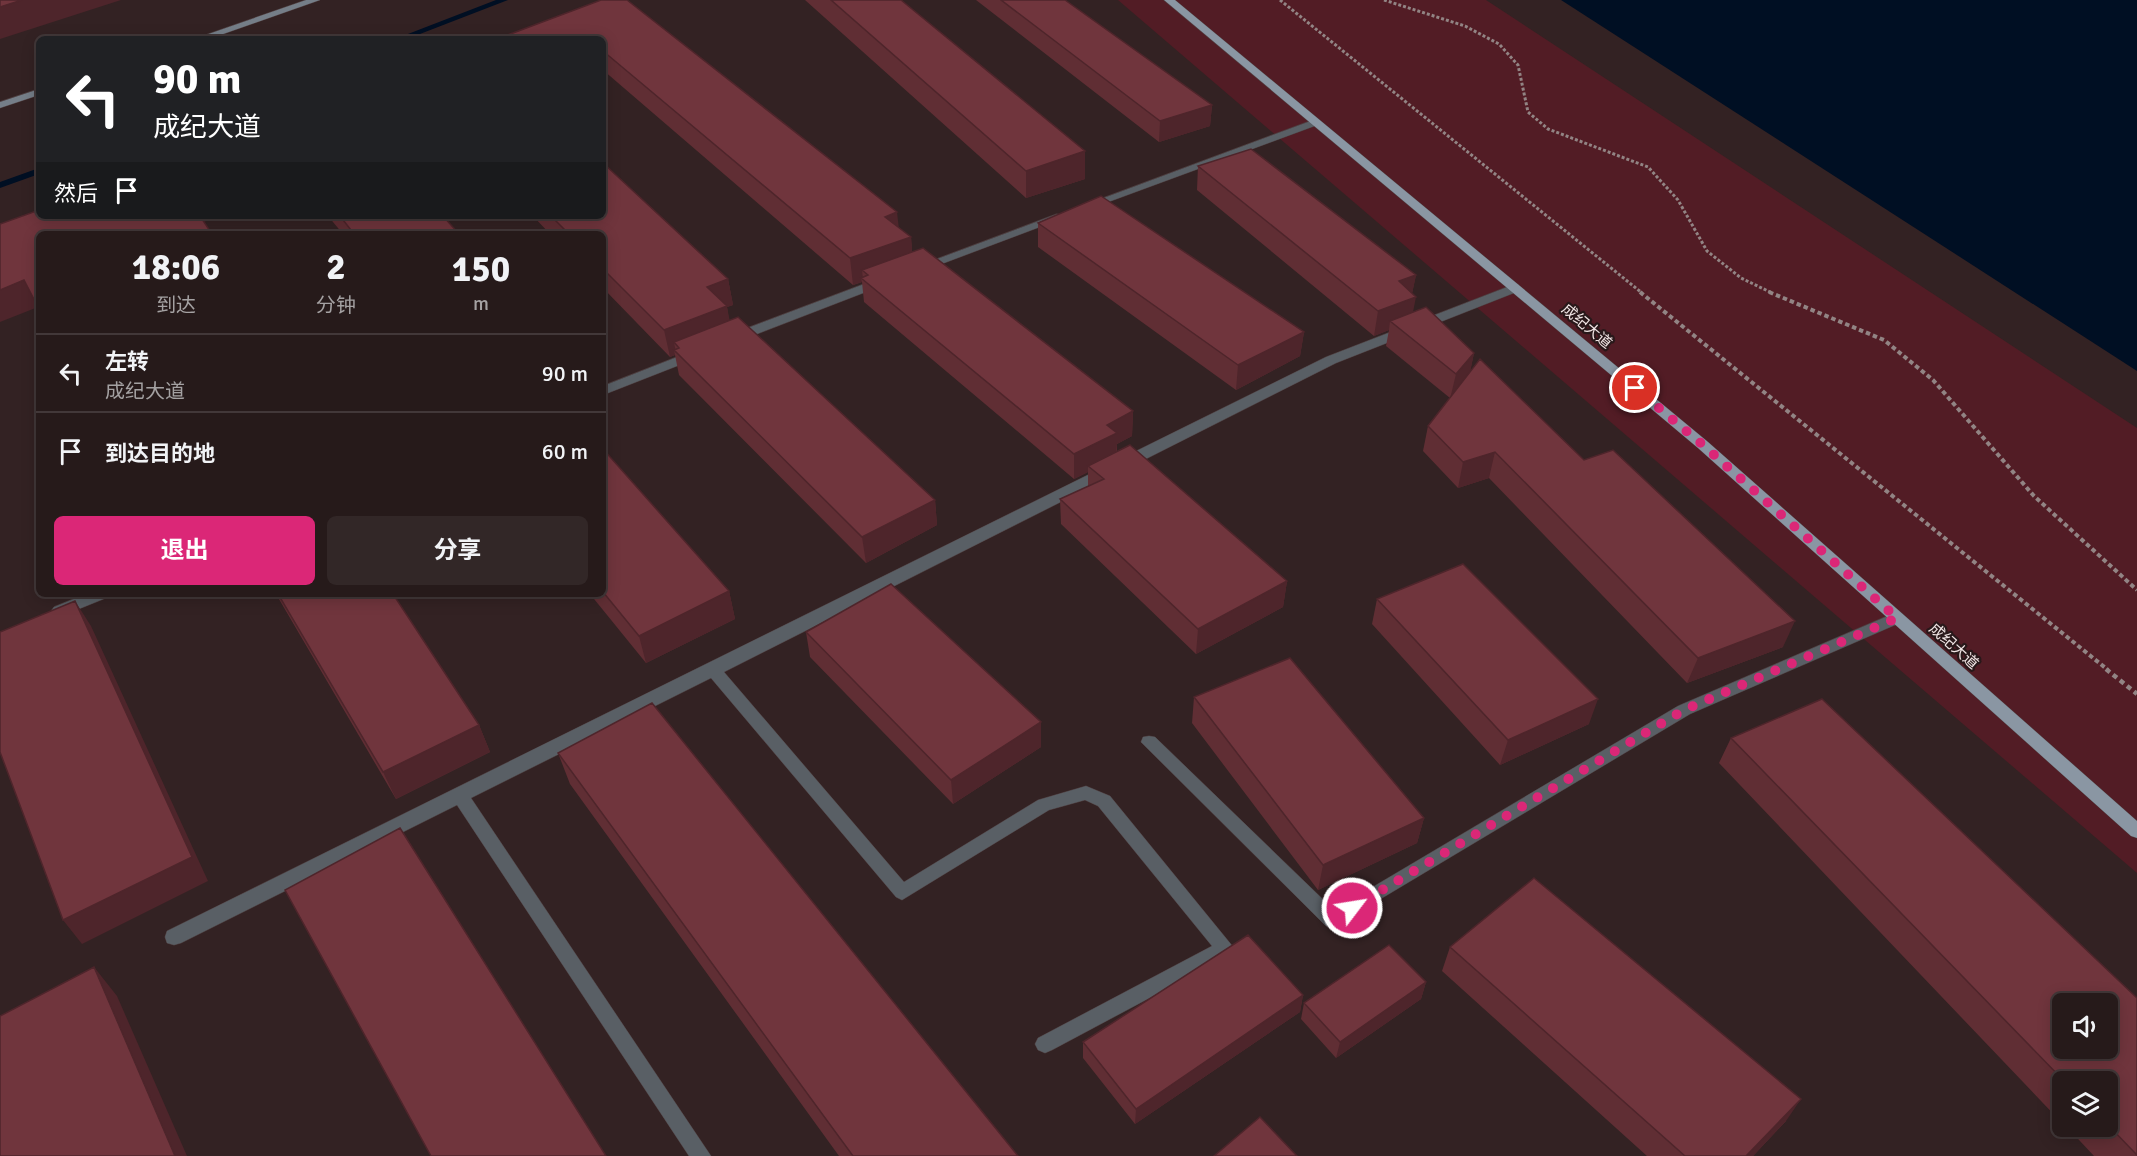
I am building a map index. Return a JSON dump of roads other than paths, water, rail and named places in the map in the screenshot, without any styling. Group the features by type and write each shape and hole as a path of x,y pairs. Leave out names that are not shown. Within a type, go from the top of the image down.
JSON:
{"main road":[{"name":"成纪大道","path":"1169,0 1703,445 2137,831"}],"street":[{"path":"208,36 315,0"},
{"path":"0,105 36,93"},
{"path":"725,342 898,275 1316,122"},
{"path":"174,937 714,670 1331,360 1515,288"},
{"path":"606,390 703,351"},
{"path":"40,618 93,597"},
{"path":"1149,742 1332,920 1684,710 1897,618"},
{"path":"714,670 902,892 1044,805 1086,793 1104,801 1225,948 1045,1044"},
{"path":"460,796 701,1156"}],"water":[{"path":"1561,0 2137,0 2137,371"}],"waterway":[{"path":"407,36 504,0"},
{"path":"0,185 36,172"}]}
